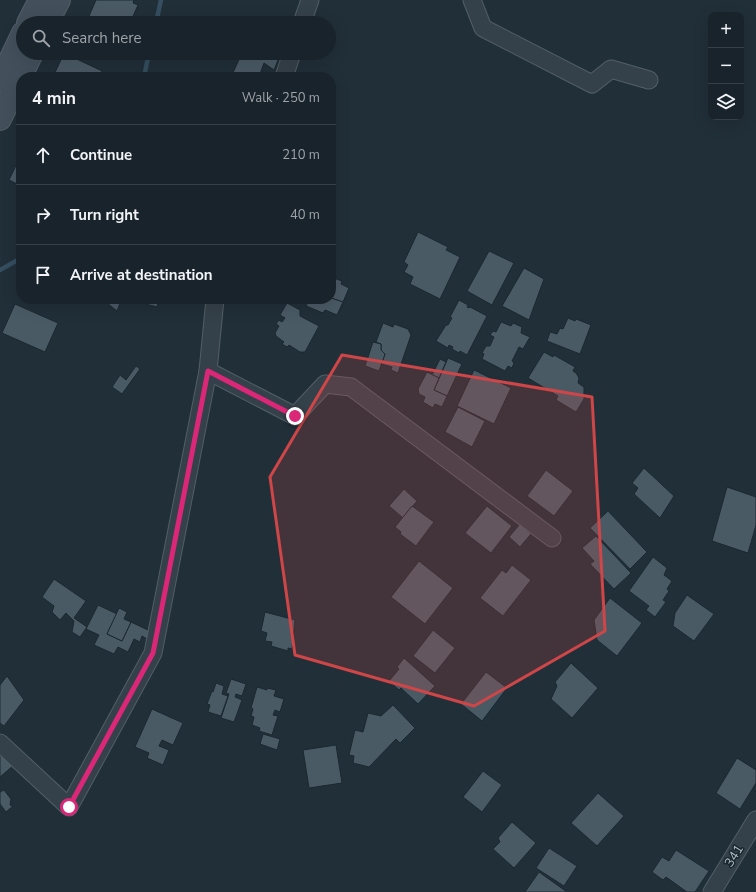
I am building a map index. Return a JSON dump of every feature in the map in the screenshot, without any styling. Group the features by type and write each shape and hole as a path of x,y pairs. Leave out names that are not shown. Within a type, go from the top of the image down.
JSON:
{"main road":[{"path":"32,16 40,0"},
{"path":"51,16 59,0"},
{"path":"0,81 16,48"},
{"path":"23,72 29,60"},
{"path":"0,119 16,86"}],"street":[{"path":"304,16 310,0"},
{"path":"472,0 482,28 592,84 611,69 649,80"},
{"path":"286,72 290,60"},
{"path":"0,743 69,807 153,653 208,371 215,304"},
{"path":"208,371 295,416 325,384 351,387 552,538"},
{"name":"341","path":"712,892 756,820"}],"highlighted area":[{"path":"342,355 592,397 605,631 474,706 295,655 270,477"}],"building":[{"path":"96,0 134,0 133,3 138,5 133,16 89,16"},
{"path":"61,60 79,60 102,71 102,72 55,72"},
{"path":"239,60 278,60 274,70 264,63 261,72 233,72"},
{"path":"16,165 16,184 9,180"},
{"path":"418,232 448,247 446,250 460,257 440,299 410,284 413,277 404,272 408,265 404,262"},
{"path":"489,251 514,263 492,305 467,291"},
{"path":"524,268 544,279 529,320 502,306"},
{"path":"336,279 342,281 341,284 349,288 343,302 336,300"},
{"path":"336,300 343,302 337,315 325,310 323,313 306,306 307,304 336,304"},
{"path":"459,300 468,305 467,307 470,307 487,316 467,355 460,351 459,353 452,349 453,347 449,345 448,348 436,341 452,318 450,317"},
{"path":"15,304 58,323 45,352 2,333"},
{"path":"108,304 120,304 117,311"},
{"path":"146,304 158,304 157,307"},
{"path":"286,304 289,304 300,310 300,316 319,326 305,352 300,352 289,345 287,347 282,344 284,342 276,336 275,333 279,326 276,324 279,320 282,322 285,318 280,315"},
{"path":"568,318 575,321 576,319 591,325 580,354 547,341 550,332 557,334 560,328 563,329"},
{"path":"501,322 511,326 513,323 522,327 521,333 530,337 523,349 519,347 512,361 514,363 512,368 508,366 505,371 482,359 484,354 482,353 486,346 490,346 494,337 490,335 493,331 496,332"},
{"path":"383,323 393,327 394,324 408,329 411,335 398,373 391,370 392,367 381,364 385,354 381,350 381,344 376,342"},
{"path":"373,342 381,344 381,350 385,354 379,371 365,366"},
{"path":"544,352 553,357 554,355 575,367 573,371 579,378 578,383 584,387 584,399 576,412 556,400 558,396 528,378"},
{"path":"448,358 462,364 447,396 434,390"},
{"path":"440,359 446,362 439,378 432,375"},
{"path":"136,366 140,369 122,394 112,387 120,375 126,380"},
{"path":"474,370 511,388 494,424 457,406"},
{"path":"427,372 439,378 434,390 447,396 442,407 435,404 433,408 423,402 425,397 419,394 418,389"},
{"path":"458,407 485,421 472,447 445,432"},
{"path":"644,468 674,496 660,518 634,494 638,488 632,483"},
{"path":"546,470 573,491 554,516 527,496"},
{"path":"727,487 756,497 756,525 748,553 712,541"},
{"path":"404,489 417,501 403,518 389,506"},
{"path":"412,506 434,522 416,546 400,534 401,532 395,527"},
{"path":"487,506 512,526 491,553 465,533"},
{"path":"608,511 647,552 630,569 590,528"},
{"path":"520,524 531,534 520,547 509,537"},
{"path":"596,536 631,573 614,589 590,564 594,561 582,548"},
{"path":"653,557 667,568 664,575 672,581 667,589 669,591 663,600 666,602 655,617 646,610 649,606 629,591"},
{"path":"419,561 453,588 425,624 391,597"},
{"path":"512,565 531,580 503,616 480,598 502,570 506,573"},
{"path":"54,579 86,601 74,618 87,627 80,637 72,632 74,621 66,613 60,620 52,612 54,606 42,597"},
{"path":"687,595 714,614 694,641 673,626 675,613"},
{"path":"610,598 642,623 617,656 597,640 594,620"},
{"path":"98,605 117,614 107,634 122,641 131,622 150,631 147,639 142,636 140,642 134,639 128,652 118,647 114,654 94,645 99,635 86,629"},
{"path":"119,608 127,612 124,619 131,622 122,641 107,634"},
{"path":"265,612 295,620 292,649 288,648 288,651 271,646 272,642 265,641 267,633 261,631"},
{"path":"433,630 455,648 435,673 413,656"},
{"path":"404,658 435,686 418,704 401,688 399,690 389,681 399,669 397,667"},
{"path":"571,663 598,688 572,718 551,699 557,686 555,682"},
{"path":"486,672 507,688 482,721 461,704"},
{"path":"7,676 24,700 4,726 0,723 0,685"},
{"path":"231,679 246,684 242,696 236,694 235,697 242,700 234,722 221,718 229,694 226,693"},
{"path":"216,683 224,686 222,694 228,696 221,716 208,712 210,705 207,704"},
{"path":"257,687 267,690 267,688 276,690 274,696 284,699 280,712 275,710 273,715 278,716 272,735 259,731 260,728 252,725 254,717 251,716 253,709 251,708"},
{"path":"393,705 415,728 400,743 396,739 369,767 353,763 354,756 349,755 355,730 363,732 368,713 381,716"},
{"path":"152,709 183,723 173,745 162,740 159,746 169,750 163,765 147,758 149,753 135,747"},
{"path":"263,734 280,739 277,750 260,744"},
{"path":"336,745 342,783 309,788 303,750"},
{"path":"4,753 14,765 0,777 0,756"},
{"path":"737,758 756,770 756,783 740,809 716,793"},
{"path":"483,771 502,785 482,812 463,797"},
{"path":"4,790 11,799 10,805 13,806 6,812 0,804 0,792"},
{"path":"598,793 624,816 597,846 571,823"},
{"path":"512,822 536,843 514,868 493,849 500,842 498,838"},
{"path":"549,848 577,866 564,886 536,868"},
{"path":"676,850 709,871 695,892 687,892 666,877 663,880 652,872 662,857 669,861"},
{"path":"539,872 567,892 525,892"}],"waterway":[{"path":"158,16 161,0"},
{"path":"145,72 148,60"},
{"path":"0,270 16,261"}],"route":[{"path":"69,807 153,653 208,371 295,416"}]}
